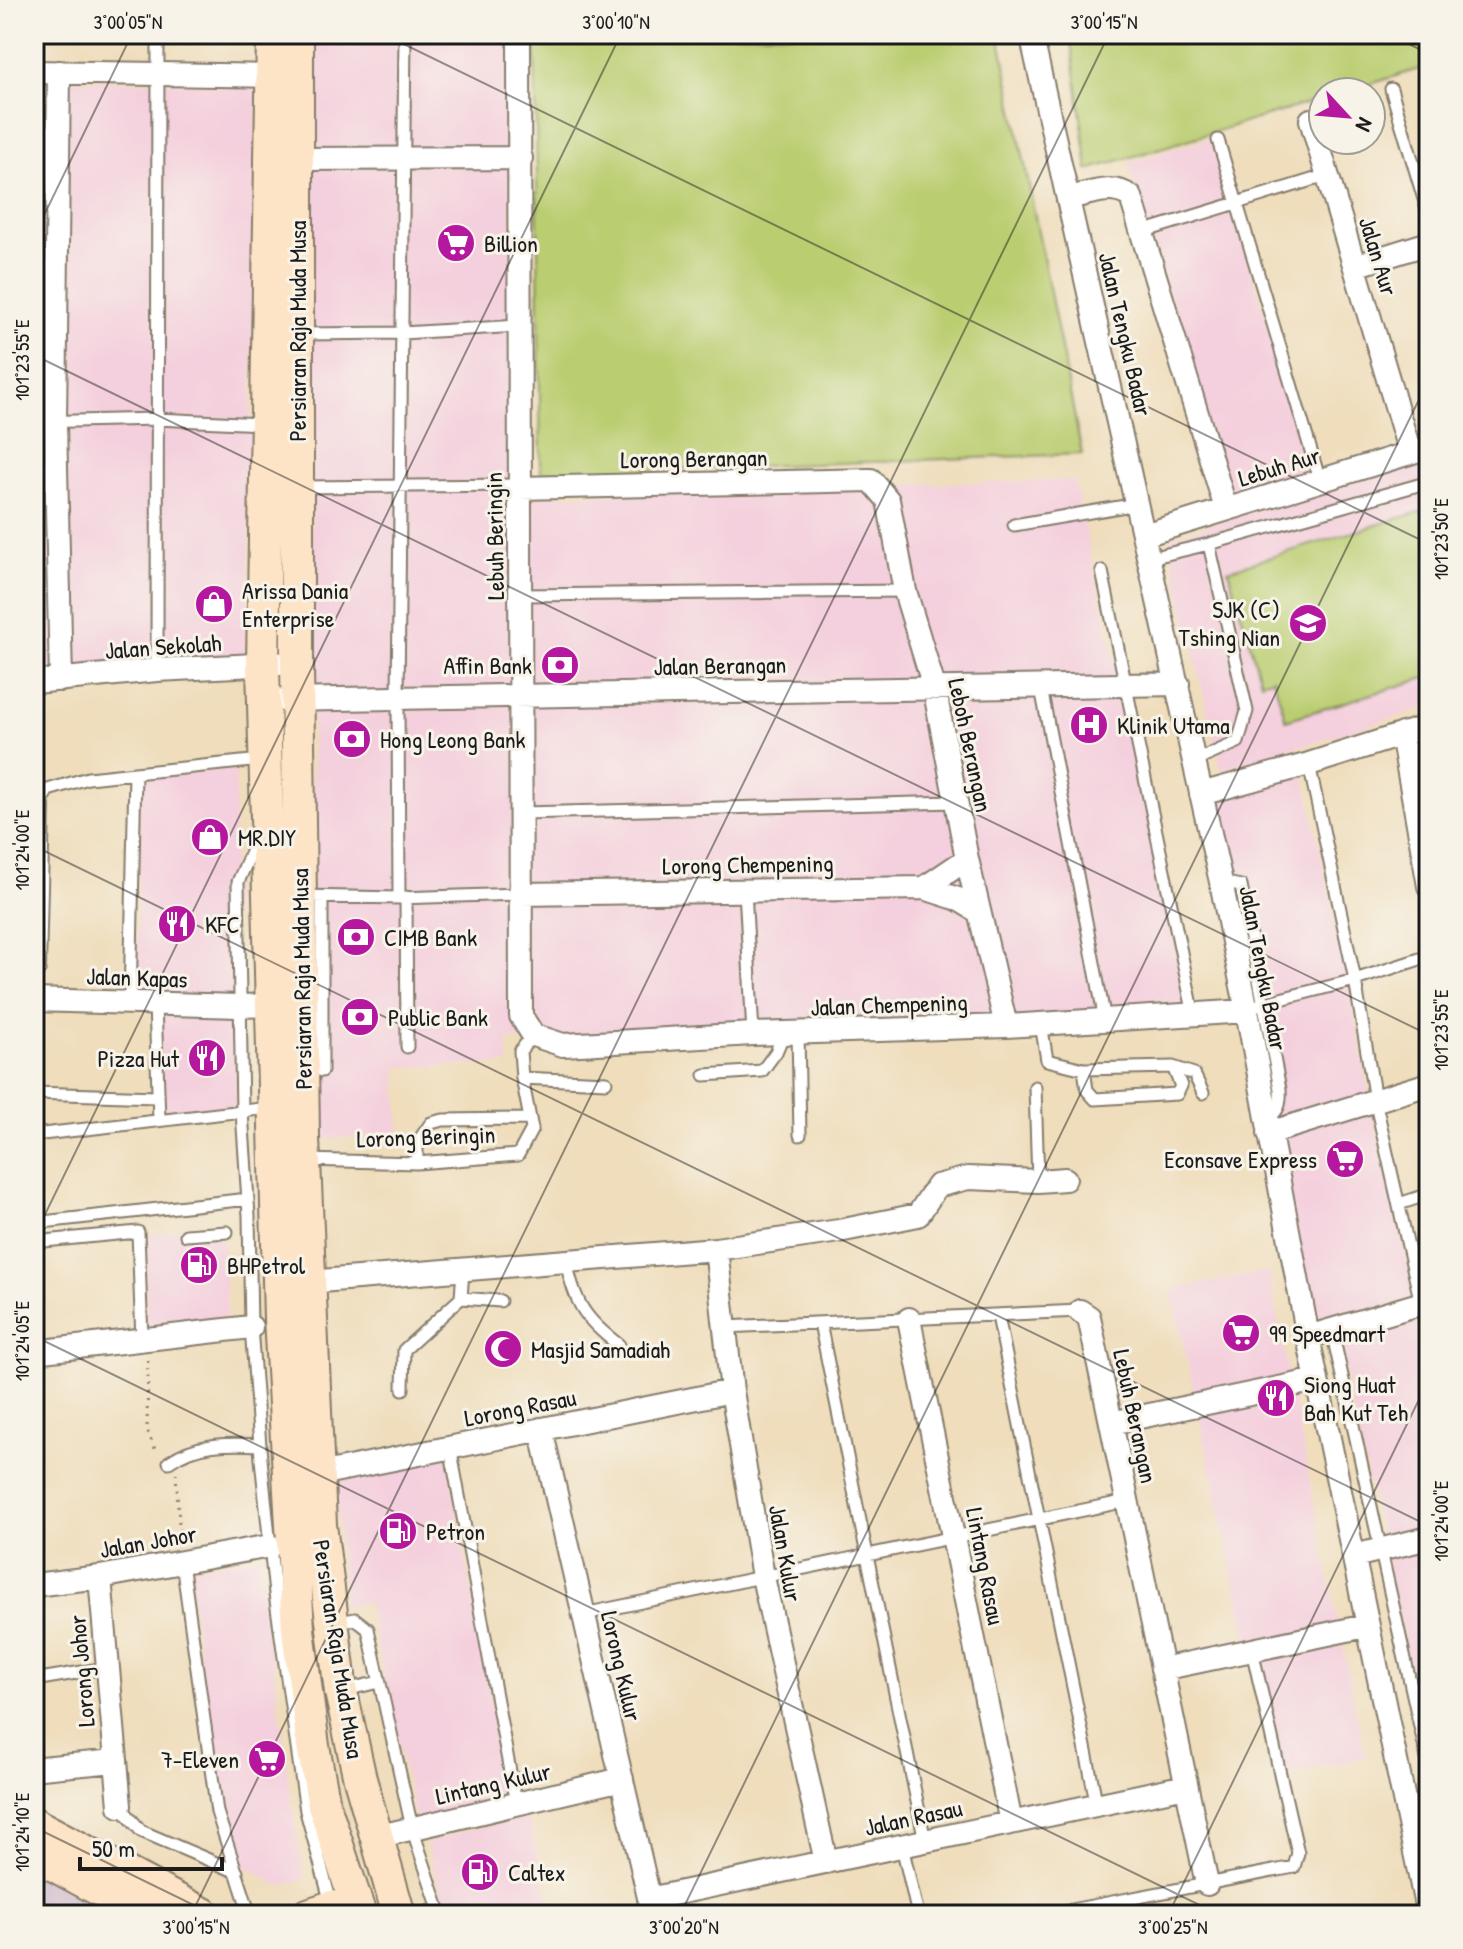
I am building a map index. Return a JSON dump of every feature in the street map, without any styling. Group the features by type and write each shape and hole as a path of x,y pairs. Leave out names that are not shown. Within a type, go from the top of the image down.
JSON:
{"main road":[{"name":"Persiaran Raja Muda Musa","path":"273,34 263,665 268,836 255,1005 275,1108 263,1198 261,1320 311,1731 324,1805 334,1913"},
{"name":"Persiaran Raja Muda Musa","path":"297,34 297,663 311,896 304,1160 320,1525 341,1692 360,1779 399,1915"},
{"path":"34,1824 205,1915"},
{"path":"34,1854 146,1915"}],"street":[{"name":"Lebuh Beringin","path":"519,34 521,1016 533,1035"},
{"name":"Jalan Tengku Badar","path":"1031,34 1193,762 1221,882 1255,1006 1268,1126 1308,1337 1366,1626 1420,1828 1428,1915"},
{"path":"34,72 273,76"},
{"path":"59,72 58,178 44,423 61,680"},
{"name":"Jalan Aur","path":"1322,156 1355,266 1420,450"},
{"path":"297,159 521,158"},
{"path":"1068,198 1110,189 1122,190 1131,197 1226,509"},
{"path":"1355,266 1429,243"},
{"name":"Lebuh Aur","path":"1144,535 1420,450"},
{"name":"Lorong Berangan","path":"519,487 871,480"},
{"name":"Leboh Berangan","path":"871,480 888,500 905,591 934,687 967,859 1006,1026"},
{"name":"Jalan Sekolah","path":"34,682 157,670 297,663"},
{"name":"Jalan Berangan","path":"264,701 1178,684"},
{"path":"1201,794 1429,726"},
{"path":"1402,734 1429,886"},
{"path":"34,968 38,806"},
{"path":"924,888 967,859"},
{"path":"924,888 958,899 979,912"},
{"name":"Lorong Chempening","path":"521,894 924,888"},
{"name":"Jalan Kapas","path":"34,1000 255,1005"},
{"name":"Jalan Chempening","path":"533,1035 563,1045 753,1034 1006,1026 1194,1015 1255,1006"},
{"path":"1268,1126 1429,1084"},
{"path":"308,1282 716,1249 839,1231 918,1215 937,1186 968,1178 1065,1179"},
{"name":"Jalan Kulur","path":"716,1249 732,1391 763,1577 826,1862"},
{"path":"1308,1337 1425,1302"},
{"name":"Lebuh Berangan","path":"1080,1311 1089,1317 1207,1884"},
{"name":"Lintang Rasau","path":"909,1319 1011,1823"},
{"path":"34,1352 142,1340 261,1320"},
{"path":"1111,1423 1317,1380"},
{"name":"Lorong Rasau","path":"319,1474 732,1391"},
{"name":"Lorong Kulur","path":"541,1429 651,1907"},
{"path":"1354,1556 1429,1538"},
{"name":"Jalan Johor","path":"34,1585 100,1577 270,1546"},
{"name":"Lorong Johor","path":"100,1577 120,1806"},
{"path":"1162,1669 1366,1626"},
{"path":"41,1768 115,1761"},
{"name":"Lintang Kulur","path":"376,1837 622,1779"},
{"name":"Jalan Rasau","path":"651,1907 826,1862 1186,1786"}],"lane":[{"path":"157,670 158,34"},
{"path":"405,34 398,698 407,1047"},
{"path":"1391,89 1429,216"},
{"path":"1218,140 1320,481"},
{"path":"1142,232 1328,175"},
{"path":"34,177 58,178"},
{"path":"297,334 402,333 520,326"},
{"path":"44,423 157,419 267,424"},
{"path":"1150,558 1429,482"},
{"path":"297,487 519,487"},
{"path":"1014,525 1138,504"},
{"path":"1193,762 1238,742 1247,711 1209,544"},
{"path":"1102,571 1194,1015"},
{"path":"521,595 905,591"},
{"path":"1041,688 1105,1020"},
{"path":"38,806 48,790 88,778 265,759"},
{"path":"1309,764 1355,980 1375,1100 1425,1302 1429,1339"},
{"path":"130,1003 135,773"},
{"path":"522,813 956,802"},
{"path":"745,890 753,1034"},
{"path":"322,1071 311,896 403,898 521,894"},
{"path":"1255,1006 1355,980 1429,956"},
{"path":"155,1004 159,1120"},
{"path":"255,1005 242,1112 263,1198"},
{"path":"1041,1024 1047,1060 1084,1069 1173,1067 1194,1074 1203,1093"},
{"path":"705,1075 762,1071 791,1033"},
{"path":"791,1033 800,1135"},
{"name":"Lorong Beringin","path":"304,1160 417,1163 518,1155 532,1129 520,1051 533,1035"},
{"path":"1084,1069 1087,1090 1095,1099 1177,1094 1181,1086 1173,1067"},
{"path":"522,1078 606,1082"},
{"path":"1035,1087 1038,1181"},
{"path":"34,1093 156,1097"},
{"path":"34,1135 275,1108"},
{"path":"417,1163 417,1143 431,1123 443,1120 529,1119"},
{"path":"1399,1204 1429,1194"},
{"path":"263,1198 249,1216 261,1320 260,1445 270,1546 306,1811 334,1913"},
{"path":"249,1216 263,1198"},
{"path":"34,1223 263,1198"},
{"path":"34,1200 34,1215"},
{"path":"34,1242 138,1232 142,1340"},
{"path":"186,1235 227,1232"},
{"path":"566,1261 573,1295 602,1333 619,1345"},
{"path":"403,1389 404,1350 461,1298 463,1270"},
{"path":"461,1298 500,1301"},
{"name":"Lebuh Berangan","path":"725,1327 1080,1311"},
{"path":"998,1316 1097,1806"},
{"path":"820,1323 925,1841"},
{"path":"1332,1331 1429,1767"},
{"path":"169,1462 191,1451 225,1443 260,1445"},
{"path":"450,1447 516,1804"},
{"path":"584,1614 1127,1501"},
{"path":"182,1562 217,1812 250,1915"},
{"path":"331,1623 355,1619 368,1629 412,1828 440,1912 409,1915"},
{"path":"1045,1915 1294,1867 1298,1853 1252,1650"},
{"path":"34,1680 106,1668"},
{"path":"341,1692 379,1682"},
{"name":"Lorong Johor","path":"120,1806 141,1831 237,1872"},
{"path":"902,1846 918,1915"}],"shaded area":[{"path":"310,34 510,34 513,497 1074,480 1128,718 1187,1006 995,1019 508,1040 508,1064 397,1067 399,1135 314,1139"},
{"path":"34,79 257,84 247,660 34,674"},
{"path":"1211,138 1313,475 1232,501 1128,163"},
{"name":"SJK (C) Tshing Nian","path":"1429,456 1429,707 1221,770 1168,538"},
{"path":"236,769 232,913 237,1108 164,1115 159,997 136,996 140,776"},
{"path":"1304,774 1373,1114 1416,1298 1314,1329 1210,799"},
{"path":"222,1225 227,1317 146,1328 144,1235"},
{"path":"1268,1271 1365,1757 1277,1776 1172,1290"},
{"path":"1418,1312 1429,1362 1429,1757 1337,1336"},
{"path":"447,1456 509,1797 416,1821 367,1603 344,1606 335,1478"},
{"path":"259,1556 294,1820 305,1879 281,1886 238,1863 219,1807 188,1569"},
{"path":"527,1814 552,1915 448,1915 426,1842"},
{"path":"34,1873 114,1915 34,1915"}],"green space":[{"path":"535,34 999,34 1082,454 541,474"},
{"path":"1070,34 1429,34 1429,66 1387,79 1387,76 1307,76 1307,104 1088,170"},
{"path":"1429,509 1429,677 1286,720 1273,678 1261,682 1228,570"}],"place":[{"name":"Billion","path":"456,243"},
{"name":"Arissa Dania Enterprise","path":"214,604"},
{"name":"SJK (C) Tshing Nian","path":"1308,623"},
{"name":"Affin Bank","path":"560,665"},
{"name":"Klinik Utama","path":"1089,725"},
{"name":"Hong Leong Bank","path":"352,739"},
{"name":"MR.DIY","path":"210,837"},
{"name":"KFC","path":"177,924"},
{"name":"CIMB Bank","path":"356,937"},
{"name":"Public Bank","path":"360,1017"},
{"name":"Pizza Hut","path":"207,1058"},
{"name":"Econsave Express","path":"1345,1159"},
{"name":"BHPetrol","path":"199,1265"},
{"name":"99 Speedmart","path":"1241,1333"},
{"name":"Masjid Samadiah","path":"503,1349"},
{"name":"Siong Huat Bah Kut Teh","path":"1276,1398"},
{"name":"Petron","path":"398,1531"},
{"name":"7-Eleven","path":"267,1759"},
{"name":"Caltex","path":"480,1872"}]}
